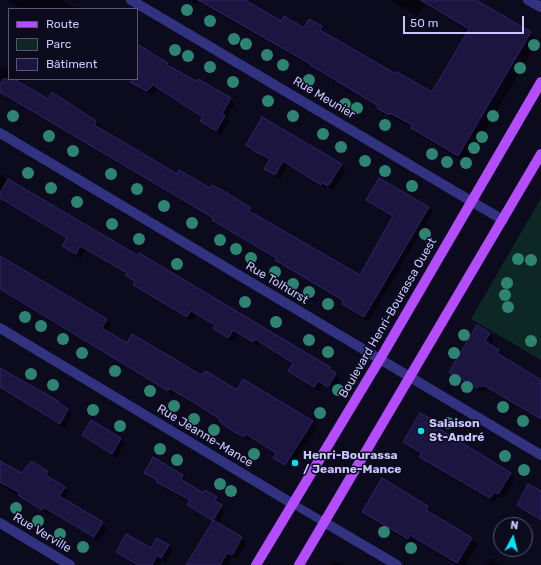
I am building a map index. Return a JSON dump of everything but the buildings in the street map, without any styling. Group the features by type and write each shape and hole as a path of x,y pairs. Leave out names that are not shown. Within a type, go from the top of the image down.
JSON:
{"main road":[{"name":"Boulevard Henri-Bourassa Ouest","path":"256,565 380,359 541,82"},
{"path":"299,565 541,154"}],"street":[{"name":"Rue Meunier","path":"131,0 503,220"},
{"path":"528,0 541,7"},
{"name":"Rue Tolhurst","path":"0,133 541,455"},
{"name":"Rue Jeanne-Mance","path":"0,328 293,504"},
{"name":"Rue Jeanne-Mance","path":"324,522 396,565"},
{"name":"Rue Verville","path":"0,523 70,565"}],"lane":[{"name":"Rue Jeanne-Mance","path":"293,504 324,522"}],"green space":[{"path":"541,198 541,360 471,319"}],"place":[{"name":"Salaison St-André","path":"421,431"},
{"name":"Henri-Bourassa / Jeanne-Mance","path":"295,463"}]}
